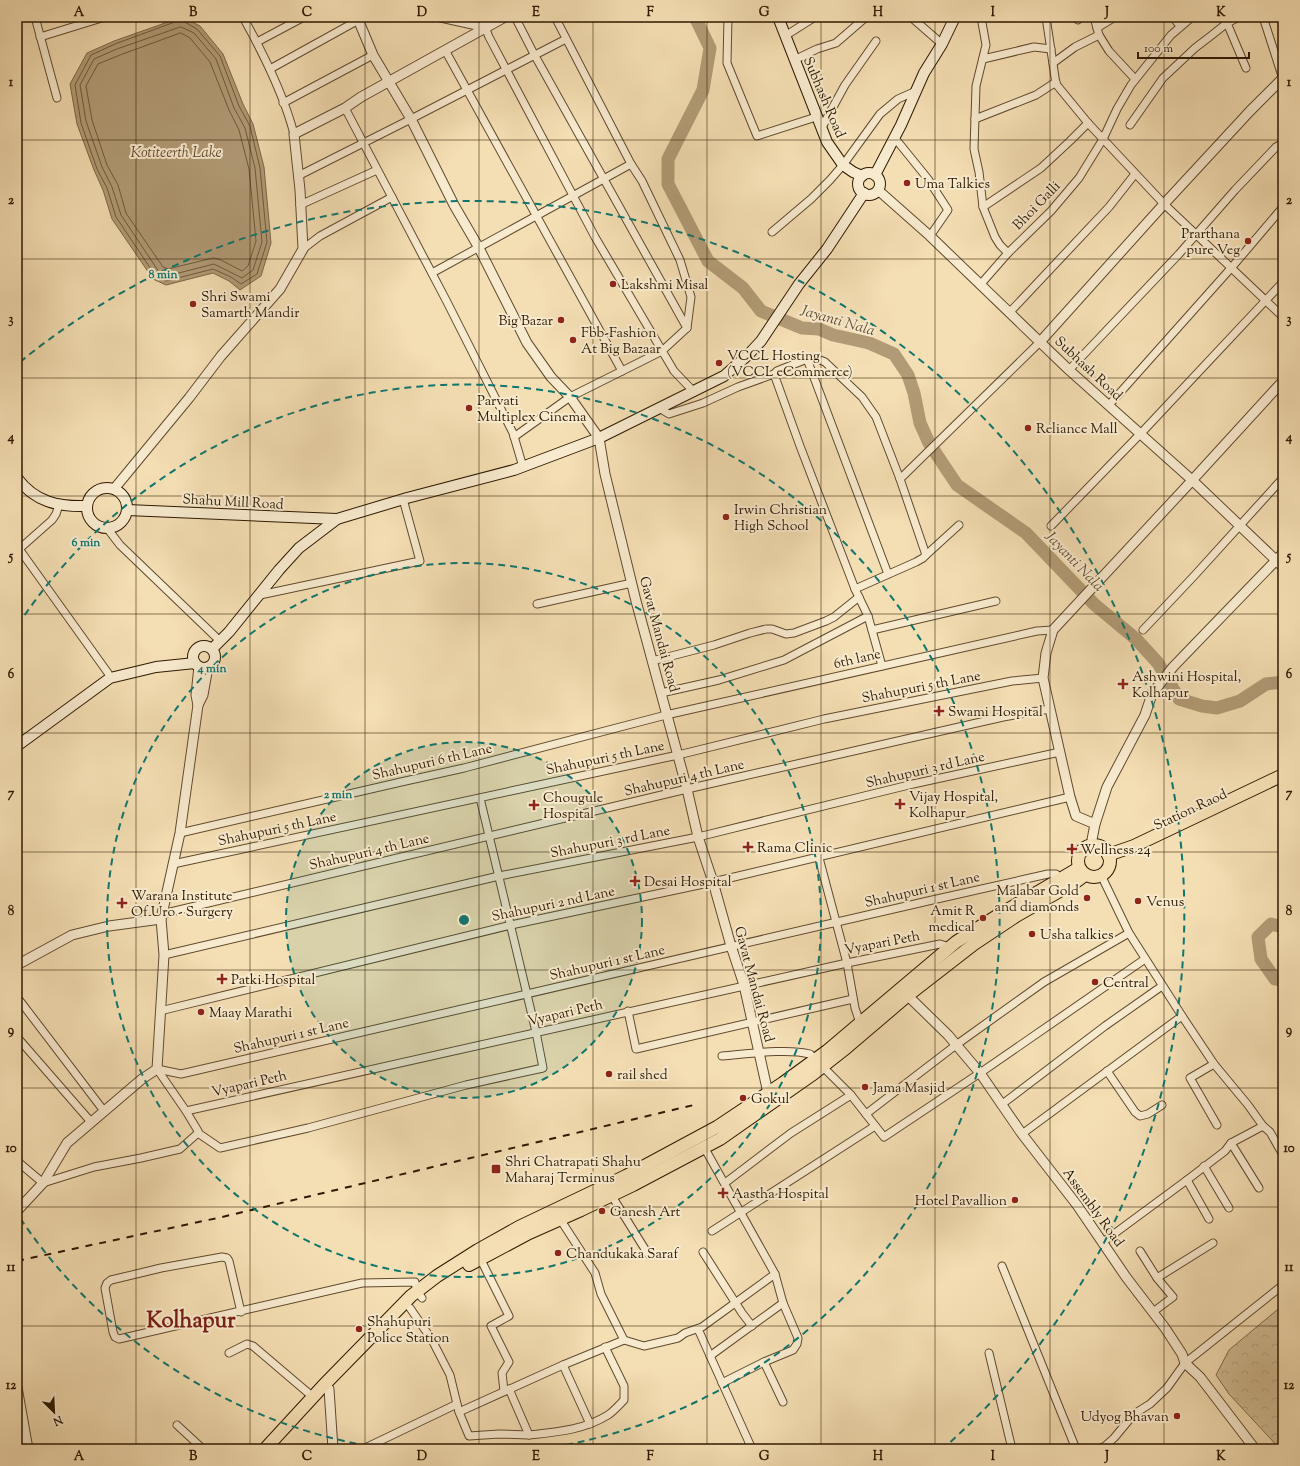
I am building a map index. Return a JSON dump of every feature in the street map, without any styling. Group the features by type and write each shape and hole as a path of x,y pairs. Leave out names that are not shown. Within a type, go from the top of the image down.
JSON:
{"highway":[{"path":"1109,858 1283,775"},
{"name":"Station Raod","path":"1109,858 1137,850 1283,781"},
{"path":"265,1449 313,1397 450,1267 519,1227 608,1190 704,1147 730,1132 794,1088 860,1023 1016,916 1078,881 1081,867 1079,856 1084,849 1096,845 1103,848 1109,858 1106,871 1101,875 1092,877 1081,867"},
{"path":"273,1449 375,1341 410,1308 420,1294 480,1258 560,1219 717,1127 768,1093 819,1062 846,1048 950,947 997,916 1081,867"}],"main road":[{"name":"Subhash Road","path":"778,17 827,142 843,165 862,176"},
{"path":"875,175 924,73 942,44 955,17"},
{"path":"868,173 875,175 879,181 878,190 871,194 864,194 861,191 858,182 862,176 868,173"},
{"path":"212,649 229,632 279,570 300,548 337,519 523,466 598,438 724,376 748,355 761,341 804,276 818,262 864,194"},
{"path":"17,478 21,484 39,499 59,505 87,506"},
{"path":"108,487 120,492 127,503 127,510 121,522 115,526 107,528 96,525 91,520 87,514 87,506 90,495 101,488 108,487"},
{"name":"Shahu Mill Road","path":"127,510 337,519"},
{"path":"17,738 95,680 109,675 156,667 214,662 215,654 212,649 206,646 199,647 194,652 199,663"},
{"path":"17,746 109,675"}],"street":[{"path":"35,17 57,98"},
{"path":"40,37 105,17"},
{"path":"244,17 270,70 290,119 294,134 303,249"},
{"path":"257,42 304,17"},
{"path":"436,17 486,28"},
{"path":"481,17 506,69 595,237 674,371 694,392"},
{"path":"294,134 345,108 361,97 505,17"},
{"path":"515,17 534,54 687,328"},
{"path":"514,438 570,397 662,351 687,328 691,297 680,260 642,181 631,164 555,17"},
{"path":"728,17 727,63 757,136 816,117"},
{"path":"785,36 815,17"},
{"path":"794,60 817,49 836,43 866,17"},
{"path":"911,17 942,44"},
{"path":"1046,17 1056,84 1088,123 1164,204 1283,317"},
{"path":"1074,17 1078,20 1082,17"},
{"path":"1094,17 1098,31 1109,51 1135,79"},
{"path":"1053,63 1115,17"},
{"path":"1173,17 1180,26"},
{"name":"Bhoi Galli","path":"980,285 1008,253 1051,211 1074,183 1104,139 1118,109 1135,79 1180,26 1192,17"},
{"path":"1130,125 1163,78 1195,48 1227,23 1239,17"},
{"path":"900,479 913,468 1040,342 1164,204 1250,111 1283,78 1263,17"},
{"path":"270,70 360,18 373,55 411,120 454,205 479,248 527,343 551,377 570,397 598,438"},
{"path":"984,18 986,45 976,86 974,149 979,172 983,207 995,237 1008,253"},
{"path":"1227,23 1246,68"},
{"path":"298,176 411,120 534,54 566,39"},
{"path":"821,129 845,85 876,41"},
{"path":"983,59 1034,47 1051,49"},
{"path":"445,50 622,371"},
{"path":"283,103 373,55"},
{"path":"974,119 1036,95 1056,82"},
{"path":"772,232 811,199 830,180 843,165 880,114 898,99 916,91"},
{"path":"345,108 432,274 514,438 523,466"},
{"path":"983,207 1041,168 1070,142 1088,123"},
{"path":"894,137 928,179 948,210 930,236"},
{"path":"1069,370 1197,234 1236,190 1276,148 1283,143"},
{"path":"432,274 631,164"},
{"path":"300,205 377,170"},
{"path":"1009,313 1109,206 1135,174"},
{"name":"Subhash Road","path":"878,190 930,236 1069,370 1192,480 1280,564"},
{"path":"114,489 189,398 221,356 280,289 303,249 320,236 392,197"},
{"path":"1109,405 1232,268 1283,207"},
{"path":"1051,526 1283,282"},
{"path":"659,408 669,414 696,406 738,387 774,374 777,371 808,359 815,358 825,362 862,397 876,417 900,479 926,555"},
{"path":"808,359 888,574"},
{"path":"774,374 855,589 868,616 882,666"},
{"path":"1095,824 1076,816 1070,797 1042,678 1046,653 1053,630 1283,381"},
{"name":"Gavat Mandai Road","path":"598,438 605,474 666,715 678,755 698,837 744,986 768,1093"},
{"path":"1142,630 1283,478"},
{"path":"260,595 420,561 403,499"},
{"path":"59,505 52,520 18,549 109,675"},
{"path":"855,589 923,558 959,525"},
{"path":"107,528 120,545 220,641"},
{"path":"1091,846 1095,824 1111,778 1144,715 1152,694 1172,667 1280,564 1283,553"},
{"path":"537,604 632,583"},
{"path":"652,661 714,645 759,631 772,629 786,634 794,632 826,621 861,601"},
{"path":"872,630 996,601"},
{"path":"661,693 719,680 784,660 868,616"},
{"name":"6th lane","path":"666,715 1036,631 1053,630"},
{"path":"199,663 204,695 198,704 180,833 162,917 164,955 157,1069 186,1111 198,1133 220,1148 308,1128 466,1085 543,1068 527,993 480,798"},
{"name":"Shahupuri 5 th Lane","path":"173,864 678,755 824,719 1012,681 1042,678"},
{"name":"Shahupuri 4 th Lane","path":"162,917 489,836 1003,717 1050,709"},
{"name":"Shahupuri 6 th Lane","path":"180,833 464,768 666,715"},
{"name":"Shahupuri 3 rd Lane","path":"164,955 499,876 698,837 914,784 1060,752"},
{"name":"Shahupuri 2 nd Lane","path":"160,1011 511,925 819,858 1070,797"},
{"path":"819,858 860,1023"},
{"name":"Shahupuri 1 st Lane","path":"157,1069 181,1074 1048,874 1056,874 1061,879"},
{"path":"1101,875 1129,933 1162,986 1214,1064 1248,1105 1263,1126 1270,1132 1283,1155"},
{"path":"17,965 72,935 109,926 162,917"},
{"path":"866,1114 956,1045 1044,982 1129,933"},
{"name":"Vyapari Peth","path":"186,1111 846,963 940,944 950,947"},
{"path":"722,1056 758,1052 802,1052 810,1054 851,1095 884,1137 980,1074 1145,959"},
{"path":"1001,1105 1105,1026 1162,986"},
{"name":"Assembly Road","path":"904,992 948,1035 980,1074 1022,1134 1077,1205 1126,1277 1153,1312 1182,1354 1184,1363 1200,1377 1255,1449"},
{"path":"17,997 20,1009 104,1111"},
{"path":"628,1012 636,1049 752,1024 854,999"},
{"path":"1022,1134 1182,1016"},
{"path":"17,1037 91,1122"},
{"path":"1214,1064 1190,1078 1217,1125"},
{"path":"17,1211 43,1183 67,1143 142,1079 157,1069"},
{"path":"1107,1071 1135,1112 1140,1116 1148,1114 1162,1105"},
{"path":"725,1183 791,1133 851,1095"},
{"path":"712,1231 876,1126"},
{"path":"1103,1242 1187,1180 1225,1150 1231,1143 1263,1126"},
{"path":"43,1183 94,1167 141,1158 180,1148 198,1133"},
{"path":"1231,1143 1259,1188"},
{"path":"704,1147 776,1274 783,1303 798,1338 797,1344 793,1350 764,1362 722,1383"},
{"path":"17,1161 43,1183"},
{"path":"1204,1166 1229,1208"},
{"path":"1187,1180 1208,1219"},
{"path":"608,1190 648,1254"},
{"path":"560,1219 595,1272 600,1294 624,1340"},
{"path":"1157,1278 1213,1244"},
{"path":"1140,1251 1157,1278 1173,1297 1153,1312"},
{"path":"702,1252 735,1303 752,1326"},
{"path":"241,1312 227,1258 222,1257 161,1268 111,1280 107,1283 105,1288 114,1332 116,1337 119,1339 241,1312 362,1283 415,1282 420,1294"},
{"path":"480,1258 509,1316 491,1326 509,1362 502,1374 507,1390 529,1435"},
{"path":"1002,1266 1076,1449"},
{"path":"459,1412 563,1365 624,1340 644,1346 678,1338 698,1329 776,1274"},
{"path":"1099,1449 1114,1438 1134,1414 1150,1404 1167,1388 1184,1363 1283,1285"},
{"path":"710,1356 783,1303"},
{"path":"410,1308 432,1340 450,1375 459,1412 469,1436 499,1434 529,1435 564,1431 590,1424 609,1414 624,1400 624,1386 605,1348"},
{"path":"698,1329 752,1449"},
{"path":"229,1352 247,1344 253,1346 313,1397"},
{"path":"989,1353 1012,1449"},
{"path":"764,1362 783,1402"},
{"path":"563,1365 590,1424"},
{"path":"17,1387 28,1449"},
{"path":"329,1389 333,1449"},
{"path":"363,1449 457,1404"},
{"path":"177,1426 204,1449"}],"green space":[{"path":"1283,1305 1283,1449 1280,1449 1229,1394 1216,1375 1229,1350"}],"water":[{"name":"Kotiteerth Lake","path":"182,17 200,26 223,54 243,104 253,124 264,167 271,243 261,276 240,290 229,281 213,273 166,285 153,279 112,219 103,190 77,124 70,84 87,53 114,41"}],"waterway":[{"name":"Jayanti Nala","path":"695,17 710,48 703,90 668,159 668,184 708,261 743,288 761,311 802,328 819,329 833,335 869,343 894,354 908,375 914,393 920,423 929,443 957,485 1026,533 1094,604 1136,639 1158,663 1179,699 1202,706 1217,708 1240,701 1266,684 1283,682"},
{"name":"Jayanti Nala","path":"1283,927 1271,924 1258,937 1261,959 1275,979 1283,980"}],"railway":[{"path":"17,1261 222,1217 698,1104"}],"place":[{"name":"Uma Talkies","path":"907,183"},
{"name":"Prarthana pure Veg","path":"1248,241"},
{"name":"Lakshmi Misal","path":"613,284"},
{"name":"Shri Swami Samarth Mandir","path":"193,304"},
{"name":"Big Bazar","path":"561,320"},
{"name":"Fbb-Fashion At Big Bazaar","path":"573,340"},
{"name":"VCCL Hosting (VCCL eCommerce)","path":"719,363"},
{"name":"Parvati Multiplex Cinema","path":"469,408"},
{"name":"Reliance Mall","path":"1028,428"},
{"name":"Irwin Christian High School","path":"726,517"},
{"name":"Ashwini Hospital, Kolhapur","path":"1123,684"},
{"name":"Swami Hospital","path":"939,711"},
{"name":"Vijay Hospital, Kolhapur","path":"900,804"},
{"name":"Chougule Hospital","path":"534,805"},
{"name":"Rama Clinic","path":"748,847"},
{"name":"Wellness 24","path":"1072,849"},
{"name":"Desai Hospital","path":"635,881"},
{"name":"Malabar Gold and diamonds","path":"1087,898"},
{"name":"Venus","path":"1138,901"},
{"name":"Warana Institute Of Uro - Surgery","path":"122,903"},
{"name":"Amit R medical","path":"983,918"},
{"name":"Usha talkies","path":"1032,934"},
{"name":"Patki Hospital","path":"222,979"},
{"name":"Central","path":"1095,982"},
{"name":"Maay Marathi","path":"201,1012"},
{"name":"rail shed","path":"609,1074"},
{"name":"Jama Masjid","path":"865,1087"},
{"name":"Gokul","path":"743,1098"},
{"name":"Shri Chatrapati Shahu Maharaj Terminus","path":"496,1169"},
{"name":"Aastha Hospital","path":"723,1193"},
{"name":"Hotel Pavallion","path":"1015,1200"},
{"name":"Ganesh Art","path":"602,1211"},
{"name":"Chandukaka Saraf","path":"558,1253"},
{"name":"Shahupuri Police Station","path":"359,1329"},
{"name":"Udyog Bhavan","path":"1177,1416"}],"district":[{"name":"Kolhapur","path":"191,1319"}]}
